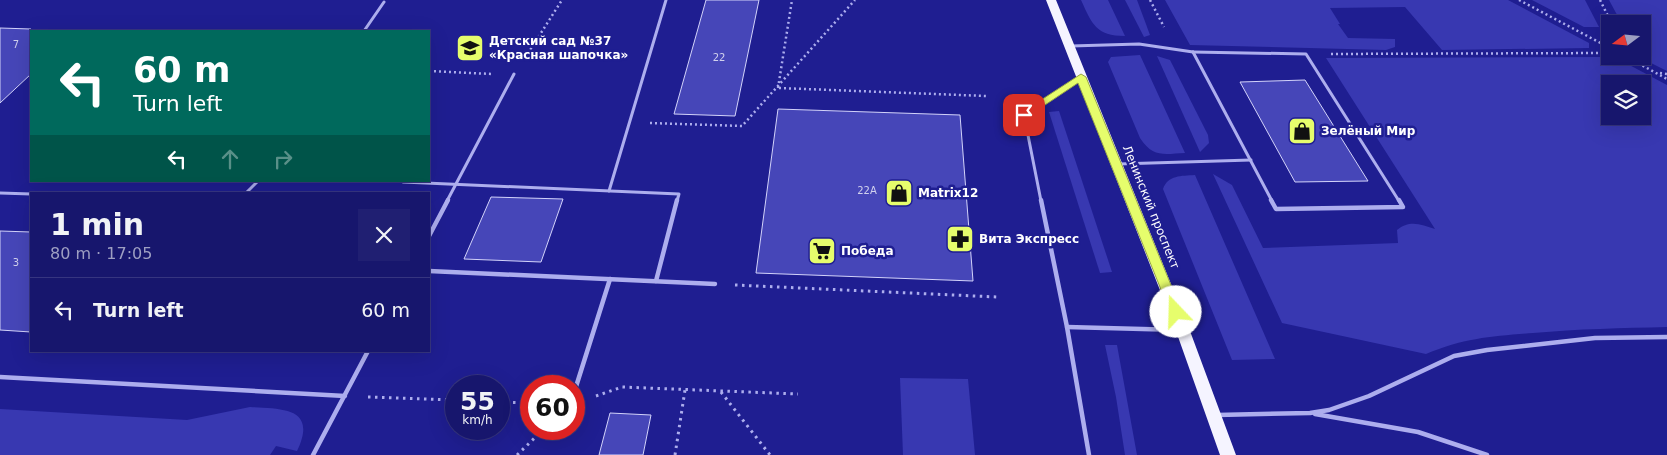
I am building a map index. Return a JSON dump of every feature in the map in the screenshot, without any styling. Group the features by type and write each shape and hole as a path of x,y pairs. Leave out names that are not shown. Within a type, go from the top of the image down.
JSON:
{"main road":[{"name":"Ленинский проспект","path":"1051,0 1183,330 1228,455"}],"lane":[{"path":"609,191 666,0"},
{"path":"365,30 384,2"},
{"path":"1069,46 1139,44 1193,52 1306,54 1403,207 1276,209 1193,52"},
{"path":"430,234 514,74"},
{"path":"1081,77 1024,115 1067,327 1089,455"},
{"path":"1118,164 1251,160"},
{"path":"247,192 257,182"},
{"path":"403,182 679,194 656,281"},
{"path":"0,192 30,194"},
{"path":"430,271 715,284"},
{"path":"580,375 610,279"},
{"path":"1067,327 1183,330"},
{"path":"1215,415 1310,413 1329,410 1369,396 1454,356 1487,350 1595,338 1667,337"},
{"path":"314,455 367,352"},
{"path":"0,377 344,396"},
{"path":"1310,413 1418,432 1487,455"}],"path":[{"path":"558,8 562,0"},
{"path":"778,88 792,0"},
{"path":"629,122 742,126 855,0"},
{"path":"1519,0 1601,43"},
{"path":"1600,0 1608,15"},
{"path":"1306,54 1601,53"},
{"path":"1641,65 1667,79"},
{"path":"1656,73 1667,74"},
{"path":"778,88 986,96"},
{"path":"715,284 997,297"},
{"path":"590,398 622,388 798,394"},
{"path":"675,455 685,390"},
{"path":"721,392 770,455"},
{"path":"344,396 445,400"},
{"path":"517,455 533,440"}],"shaded area":[{"path":"1081,0 1108,0 1125,36 1107,34 1096,27 1088,16"},
{"path":"1125,0 1137,0 1150,35 1144,37"},
{"path":"1165,0 1508,0 1589,43 1589,48 1442,50 1405,7 1330,8 1348,38 1395,39 1395,47 1386,50 1190,45"},
{"path":"1532,0 1585,0 1599,27 1584,27"},
{"path":"1609,0 1667,0 1667,71 1651,63 1651,15 1617,15"},
{"path":"1140,55 1185,153 1165,154 1154,152 1140,138 1108,62 1111,57"},
{"path":"1157,56 1170,60 1208,135 1209,143 1200,152"},
{"path":"1601,57 1601,65 1629,65 1648,75 1601,75 1601,125 1651,125 1651,76 1667,85 1667,327 1518,334 1466,341 1426,354 1282,323 1213,174 1232,185 1263,248 1398,243 1397,230 1407,225 1416,224 1435,229 1326,58"},
{"path":"1059,111 1112,272 1100,273 1049,112"},
{"path":"1195,175 1275,359 1232,360 1163,189 1165,184 1172,179 1180,176"},
{"path":"1105,345 1117,345 1137,455 1125,455 1116,397"},
{"path":"900,378 968,379 975,455 903,455"},
{"path":"250,407 284,410 300,418 303,426 302,437 297,451 276,446 270,455 0,455 0,409 187,420"}],"building":[{"path":"706,0 759,0 735,116 674,114"},
{"path":"0,28 31,29 30,75 0,103"},
{"name":"Зелёный Мир","path":"1305,80 1368,181 1295,182 1240,82"},
{"path":"778,109 960,115 973,281 756,273"},
{"path":"491,197 563,199 541,262 464,259"},
{"path":"0,231 30,232 30,332 0,330"},
{"path":"610,413 651,415 643,455 599,455"}],"place":[{"name":"Детский сад №37 «Красная шапочка»","path":"470,48"},
{"name":"Зелёный Мир","path":"1302,131"},
{"name":"Matrix12","path":"899,193"},
{"name":"Вита Экспресс","path":"960,239"},
{"name":"Победа","path":"822,251"}],"route":[{"path":"1024,115 1081,77 1118,164 1176,312"}]}
